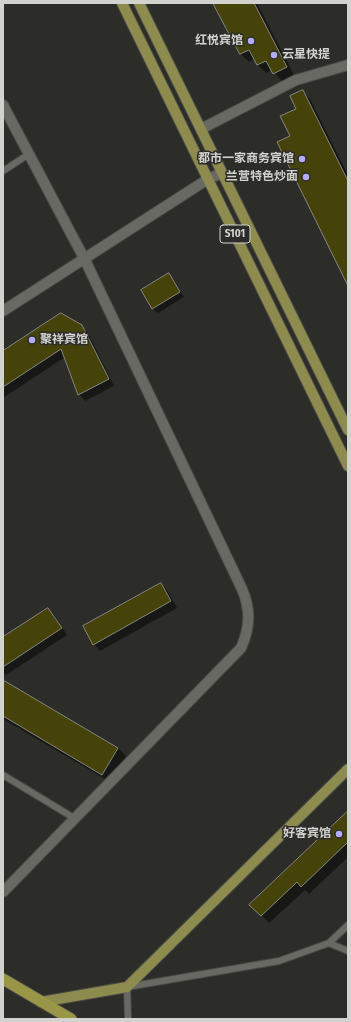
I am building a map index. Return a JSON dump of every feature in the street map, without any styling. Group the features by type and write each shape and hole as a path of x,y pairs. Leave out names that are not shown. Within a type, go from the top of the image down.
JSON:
{"highway":[{"path":"3,979 71,1019"}],"main road":[{"name":"S101","path":"122,3 348,466"},
{"name":"S101","path":"139,3 348,430"},
{"path":"41,1002 127,987 348,769"}],"street":[{"path":"201,129 296,80 348,65"},
{"path":"3,105 84,260 242,589 246,598 249,616 248,627 241,648 3,892"},
{"path":"3,311 208,179 222,173"}],"lane":[{"path":"3,171 29,154"},
{"path":"3,775 74,818"},
{"path":"128,1019 127,987 279,961 329,943 348,925"},
{"path":"329,943 348,951"}],"building":[{"path":"213,3 254,3 287,67 273,74 266,61 257,65 249,50 240,54"},
{"path":"303,90 348,181 348,286 277,142 290,136 280,116 296,109 290,96"},
{"path":"169,273 180,292 152,309 141,290"},
{"path":"61,313 82,325 109,379 78,395 61,349 3,387 3,351"},
{"path":"161,583 171,601 93,645 83,626"},
{"path":"48,608 62,628 3,667 3,637"},
{"path":"3,680 118,748 102,775 3,716"},
{"path":"348,811 348,842 301,887 297,882 261,916 249,905"}],"place":[{"name":"红悦宾馆","path":"251,41"},
{"name":"云星快提","path":"274,55"},
{"name":"都市一家商务宾馆","path":"302,159"},
{"name":"兰营特色炒面","path":"306,177"},
{"name":"聚祥宾馆","path":"32,340"},
{"name":"好客宾馆","path":"339,834"}]}
